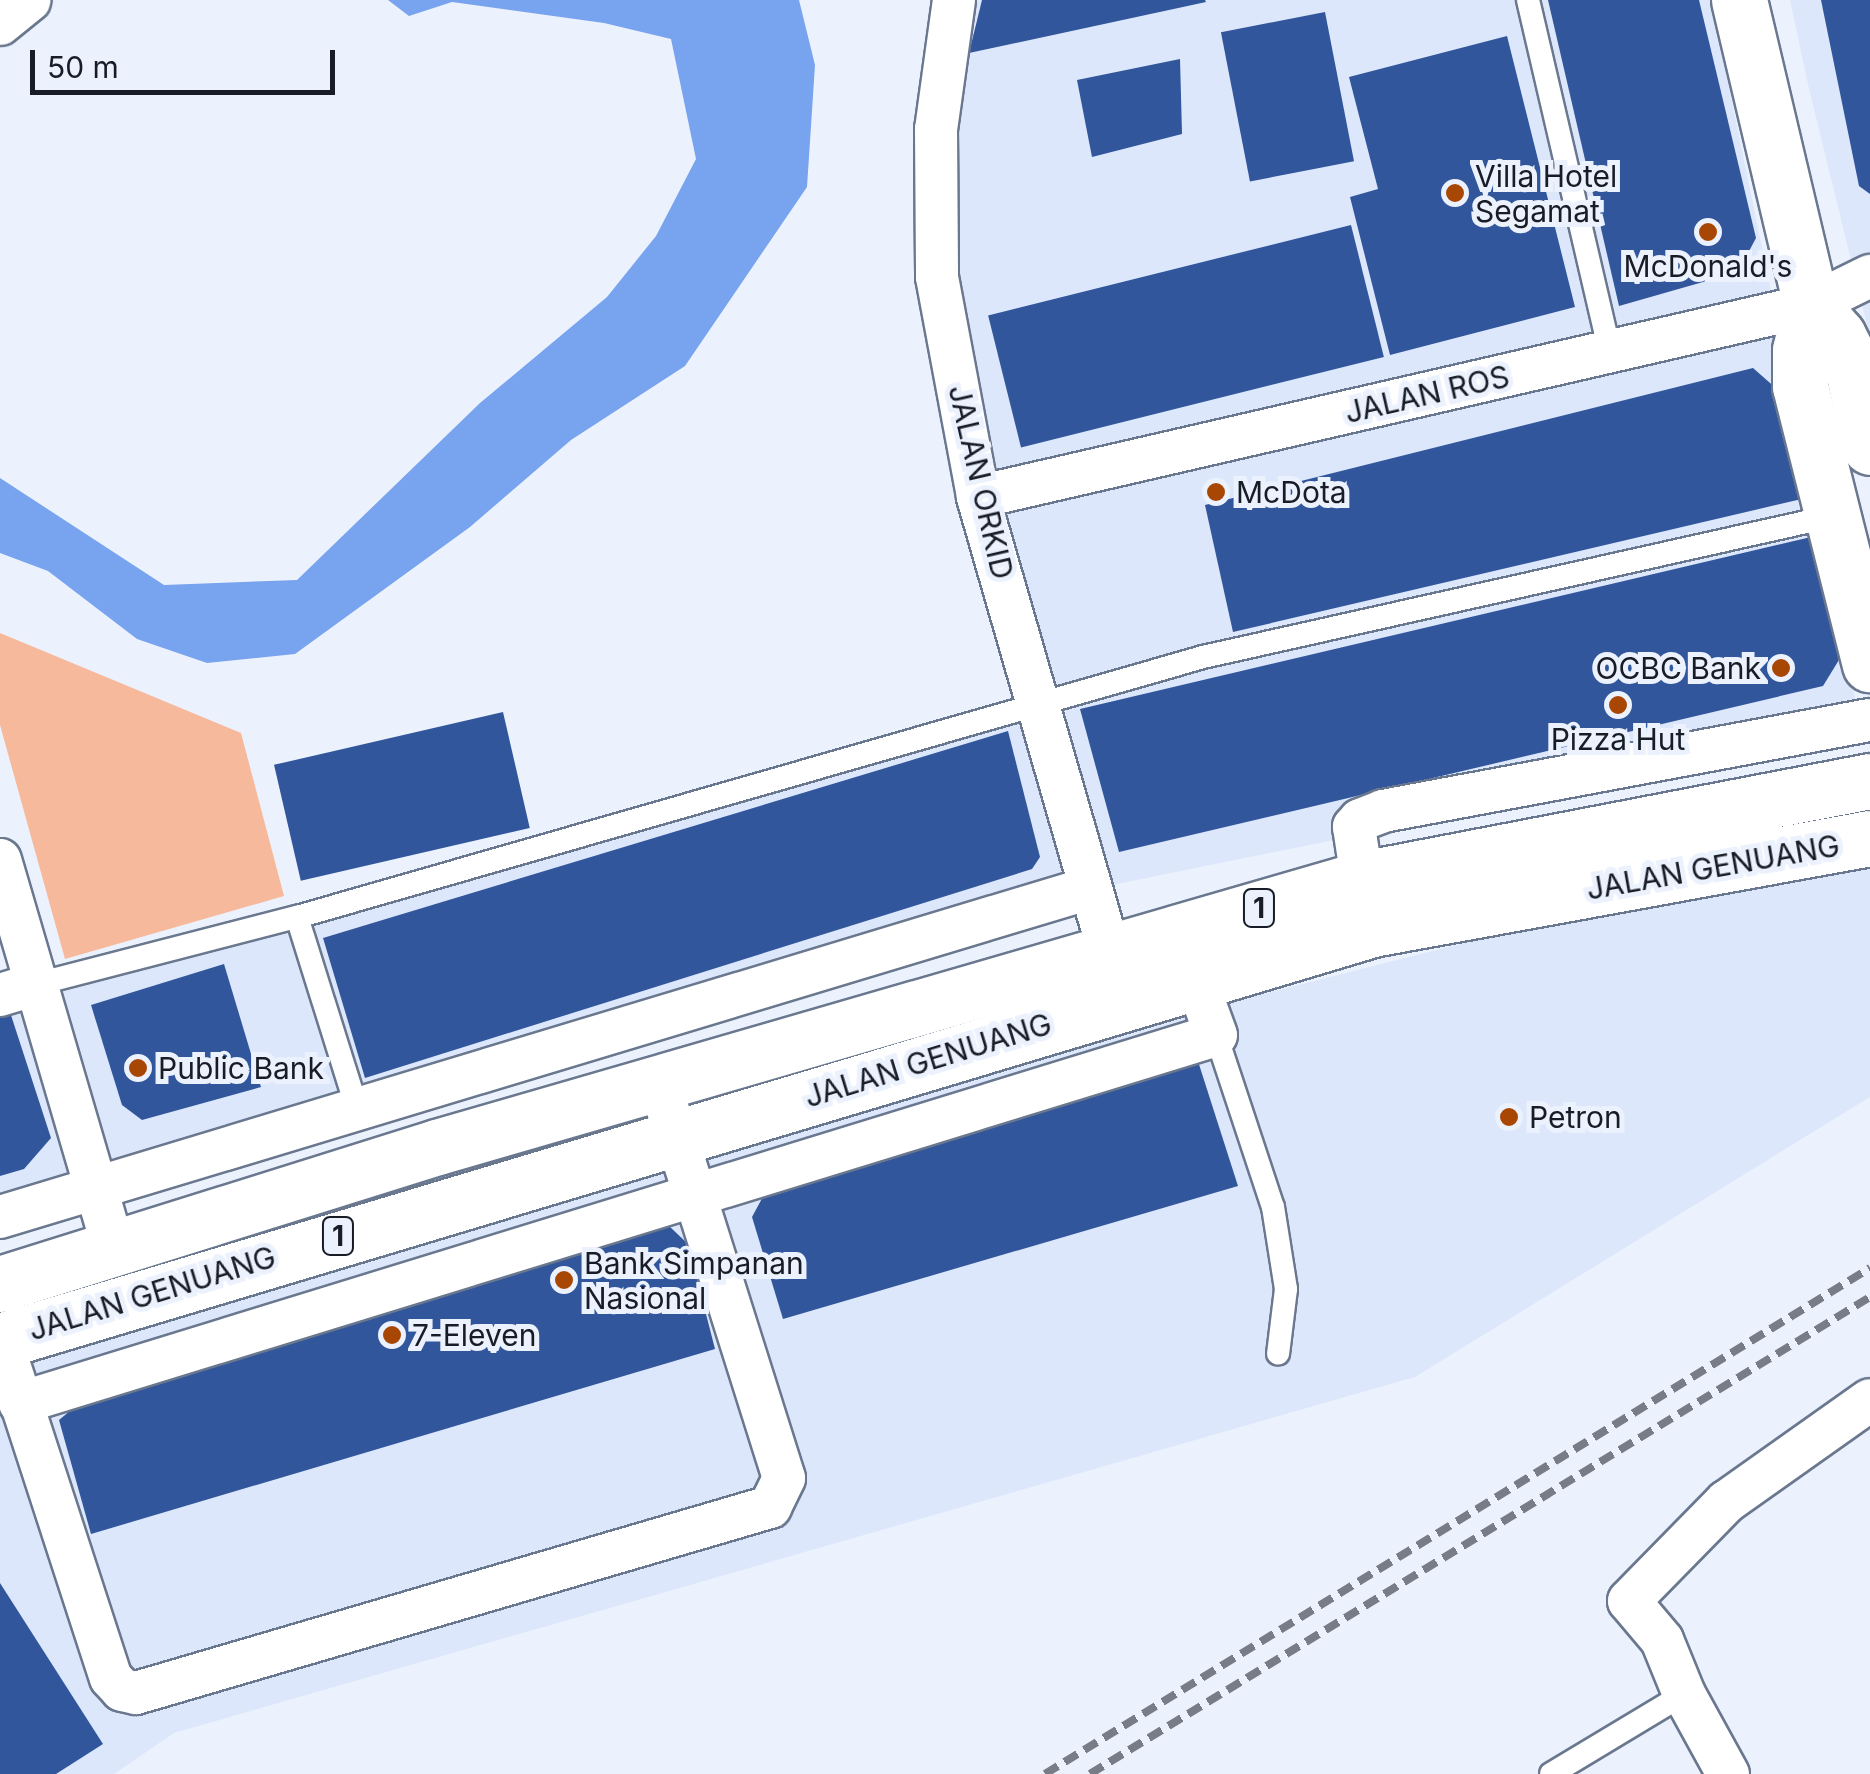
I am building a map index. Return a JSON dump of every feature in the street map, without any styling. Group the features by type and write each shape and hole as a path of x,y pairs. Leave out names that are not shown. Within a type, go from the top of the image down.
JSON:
{"main road":[{"path":"1738,0 1811,305 1800,350 1800,386 1870,664"},
{"path":"1811,305 1838,336 1851,362 1870,446"},
{"name":"JALAN GENUANG","path":"0,1284 659,1082 1362,879 1870,782"},
{"name":"JALAN GENUANG","path":"0,1340 1372,929 1870,838"}],"street":[{"path":"0,24 30,0"},
{"name":"JALAN ORKID","path":"954,0 936,129 937,277 978,497 1109,952"},
{"name":"JALAN ROS","path":"978,497 1811,305 1870,276"},
{"path":"1362,879 1354,827 1360,820 1383,811 1870,720"},
{"path":"0,860 19,990 97,1187 114,1250"},
{"path":"0,1216 1090,888"},
{"path":"20,1403 1216,1035 1196,980"},
{"path":"0,1340 111,1678 122,1690 136,1693 770,1507 784,1478 659,1082"},
{"path":"1728,1774 1684,1694 1662,1640 1629,1601 1726,1502 1870,1400"}],"lane":[{"path":"1528,0 1610,352"},
{"path":"19,990 297,917 1203,657 1833,516"},
{"path":"297,917 357,1108"},
{"path":"1216,1035 1273,1208 1286,1289 1278,1354"},
{"path":"1552,1774 1684,1694"}],"shaded area":[{"path":"969,0 1711,0 1862,733 1107,886 987,472 952,277 951,123"},
{"path":"1790,0 1870,0 1870,337 1809,89"},
{"path":"0,633 241,733 284,896 65,959 0,725"},
{"path":"1020,700 1080,906 0,1230 0,979 130,952"},
{"path":"1870,868 1870,1097 1415,1377 174,1733 114,1774 0,1774 0,1368 1251,997 1590,911"}],"water":[{"path":"388,0 799,0 815,65 807,187 685,366 571,440 470,527 295,654 207,663 137,639 48,571 0,553 0,478 164,585 297,580 480,403 607,297 656,236 696,159 671,39 604,23 452,2 409,16"}],"building":[{"path":"982,0 1205,0 1206,2 969,53"},
{"path":"1548,0 1699,0 1756,238 1738,272 1619,306"},
{"path":"1821,0 1870,0 1870,194 1859,186"},
{"path":"1325,12 1354,161 1250,181 1221,32"},
{"name":"Villa Hotel Segamat","path":"1507,36 1575,307 1390,355 1350,197 1378,189 1349,77"},
{"path":"1180,59 1182,134 1092,157 1077,80"},
{"path":"1351,225 1384,357 1021,447 988,315"},
{"path":"1753,368 1786,397 1806,498 1233,632 1205,505"},
{"path":"1811,537 1842,655 1823,686 1119,852 1080,709"},
{"path":"503,712 530,828 301,881 274,765"},
{"path":"1008,731 1040,857 1032,869 365,1078 323,938"},
{"path":"224,964 261,1087 142,1120 122,1105 91,1005"},
{"path":"9,1009 51,1138 24,1169 0,1176 0,1012"},
{"path":"1196,1055 1238,1186 783,1319 752,1217 772,1180"},
{"path":"668,1225 688,1244 715,1349 91,1534 59,1420 94,1391"},
{"path":"0,1583 103,1744 56,1774 0,1774"}],"railway":[{"path":"1045,1774 1870,1268"},
{"path":"1090,1774 1870,1297"}],"place":[{"name":"Villa Hotel Segamat","path":"1455,193"},
{"name":"McDonald's","path":"1708,232"},
{"name":"McDota","path":"1216,492"},
{"name":"OCBC Bank","path":"1781,668"},
{"name":"Pizza Hut","path":"1618,705"},
{"name":"Public Bank","path":"138,1068"},
{"name":"Petron","path":"1509,1117"},
{"name":"Bank Simpanan Nasional","path":"564,1280"},
{"name":"7-Eleven","path":"392,1335"}]}
